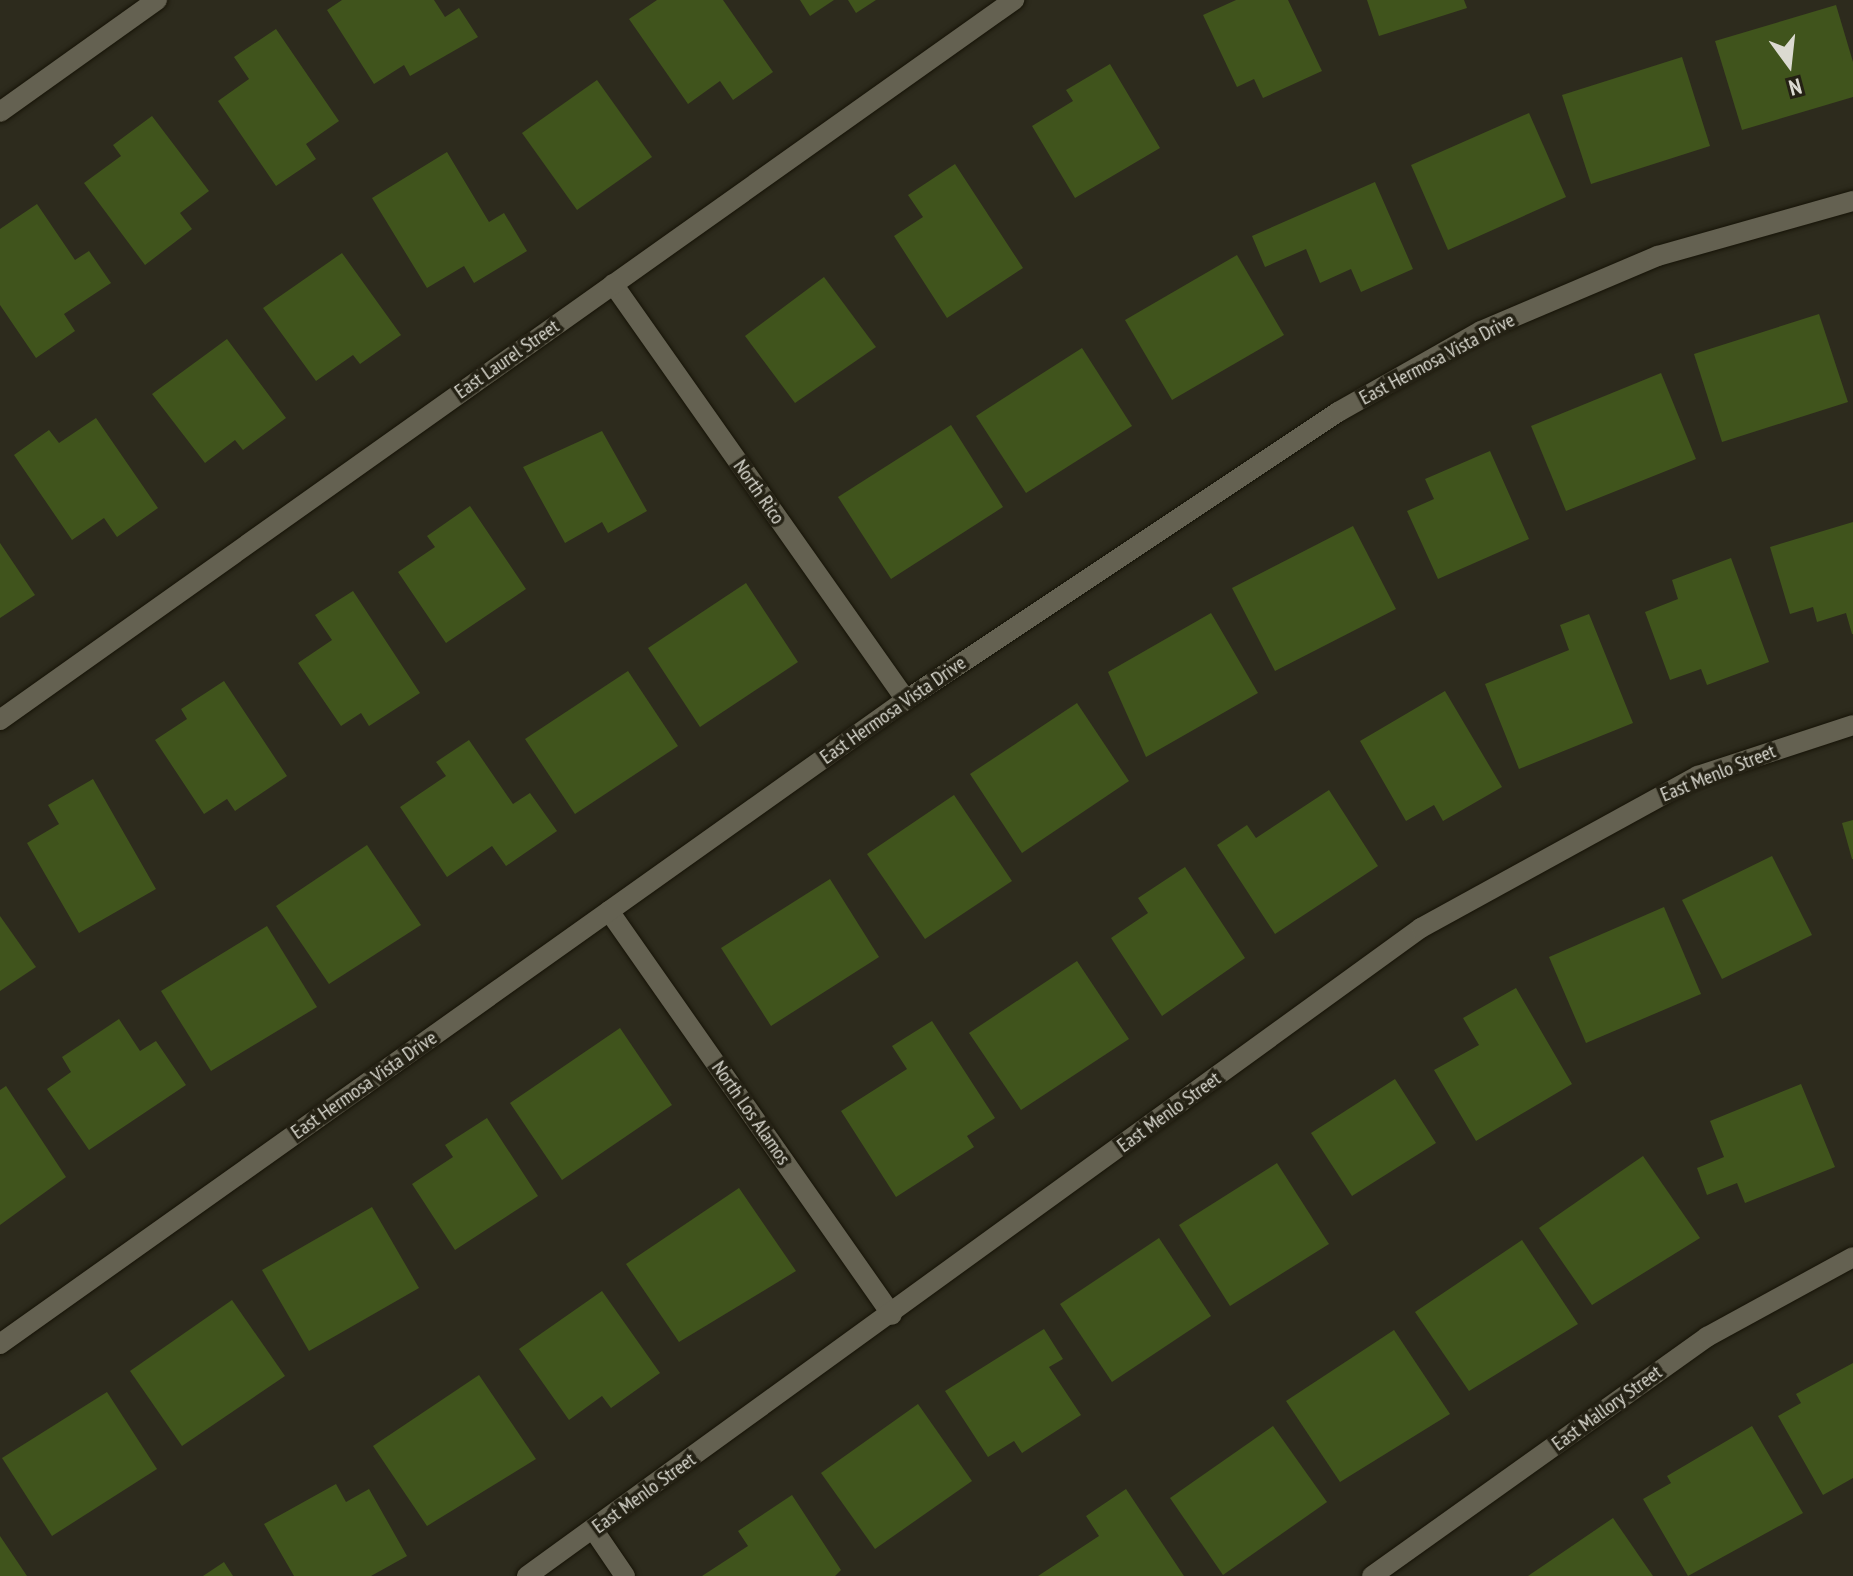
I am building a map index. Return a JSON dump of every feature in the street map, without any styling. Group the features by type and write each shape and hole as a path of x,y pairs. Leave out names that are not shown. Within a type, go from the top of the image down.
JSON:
{"street":[{"path":"0,112 157,0"},
{"name":"East Laurel Street","path":"0,720 1014,0"},
{"name":"East Hermosa Vista Drive","path":"0,1344 906,700 1338,412 1481,331 1658,256 1853,201"},
{"name":"North Rico","path":"613,284 906,700"},
{"name":"East Menlo Street","path":"527,1576 892,1315 1421,928 1698,776 1853,725"},
{"name":"North Los Alamos","path":"609,911 892,1315"},
{"name":"East Mallory Street","path":"1372,1576 1707,1337 1853,1257"},
{"path":"593,1529 625,1576"}],"building":[{"path":"342,0 434,0 445,17 459,8 478,37 410,76 404,65 374,84 327,10"},
{"path":"657,0 723,0 773,72 733,100 720,81 688,104 629,19"},
{"path":"800,0 834,0 810,16"},
{"path":"848,0 876,0 856,13"},
{"path":"1236,0 1288,0 1322,71 1263,98 1254,79 1237,87 1203,15"},
{"path":"1367,0 1464,0 1467,8 1379,36"},
{"path":"1836,5 1853,62 1853,97 1742,130 1715,41"},
{"path":"276,29 339,121 306,144 316,159 276,186 218,101 249,79 234,57"},
{"path":"1682,57 1710,146 1591,184 1562,95"},
{"path":"1110,64 1160,148 1075,198 1032,126 1073,101 1066,90"},
{"path":"597,80 652,157 577,210 522,133"},
{"path":"1529,113 1566,197 1448,250 1411,165"},
{"path":"152,116 209,191 180,213 192,229 145,265 84,183 121,156 113,145"},
{"path":"447,152 489,222 504,213 527,251 474,283 464,266 427,288 372,198"},
{"path":"955,164 1023,268 947,318 894,236 923,217 908,195"},
{"path":"1375,182 1413,269 1361,292 1351,269 1320,283 1306,249 1265,267 1252,236"},
{"path":"37,204 75,260 89,251 111,283 64,314 75,331 36,358 0,305 0,229"},
{"path":"342,253 401,335 360,364 353,355 316,381 263,308"},
{"path":"1237,255 1284,335 1172,400 1125,320"},
{"path":"824,277 876,347 795,403 745,336"},
{"path":"1819,314 1848,402 1722,442 1694,354"},
{"path":"227,339 286,418 243,450 235,440 205,463 152,394"},
{"path":"1082,348 1132,426 1026,493 976,416"},
{"path":"1661,373 1696,459 1566,511 1531,426"},
{"path":"96,418 158,508 117,537 104,518 72,540 14,455 49,430 59,443"},
{"path":"951,425 1003,507 891,579 838,497"},
{"path":"602,431 647,511 608,533 602,522 565,543 523,467"},
{"path":"1490,451 1529,539 1438,579 1407,511 1434,499 1425,479"},
{"path":"470,506 526,589 446,643 398,572 435,547 427,536"},
{"path":"1853,522 1852,634 1846,613 1817,622 1813,607 1790,614 1770,547"},
{"path":"1353,526 1396,609 1275,671 1232,588"},
{"path":"0,543 35,595 0,618"},
{"path":"1731,558 1769,662 1707,685 1701,669 1670,680 1645,612 1678,599 1672,580"},
{"path":"746,583 798,662 700,727 648,648"},
{"path":"353,591 420,693 369,726 361,713 341,726 298,663 332,640 315,615"},
{"path":"1211,613 1258,693 1146,757 1108,672"},
{"path":"1589,614 1633,723 1519,769 1485,684 1569,650 1560,625"},
{"path":"628,671 678,746 575,814 525,739"},
{"path":"224,681 287,776 235,811 227,799 204,814 155,740 187,719 181,709"},
{"path":"1445,691 1502,787 1443,821 1434,805 1406,821 1360,741"},
{"path":"1077,703 1129,781 1022,853 970,774"},
{"path":"469,740 513,804 530,793 557,831 506,866 492,846 447,877 400,807 446,776 436,762"},
{"path":"93,779 156,889 79,933 27,843 59,824 48,805"},
{"path":"1329,790 1378,866 1275,934 1217,845 1247,825 1256,838"},
{"path":"954,795 1012,881 925,939 867,854"},
{"path":"1853,820 1853,859 1852,859 1842,823"},
{"path":"367,845 421,925 329,984 276,906"},
{"path":"1772,856 1812,935 1722,979 1682,900"},
{"path":"1185,867 1245,958 1162,1016 1111,938 1148,913 1138,898"},
{"path":"830,879 879,957 771,1026 721,948"},
{"path":"1664,907 1701,994 1586,1043 1549,957"},
{"path":"0,916 36,967 0,991"},
{"path":"267,926 317,1007 211,1071 161,991"},
{"path":"1077,961 1129,1039 1021,1110 969,1033"},
{"path":"1516,988 1572,1084 1476,1141 1434,1070 1479,1045 1463,1018"},
{"path":"119,1019 140,1051 156,1041 186,1085 89,1150 47,1089 71,1072 62,1057"},
{"path":"932,1021 995,1118 967,1136 974,1147 896,1197 841,1111 907,1069 892,1046"},
{"path":"620,1028 672,1105 562,1180 510,1103"},
{"path":"1395,1079 1436,1143 1352,1196 1311,1133"},
{"path":"1801,1084 1835,1167 1745,1203 1737,1183 1707,1195 1697,1168 1724,1157 1710,1121"},
{"path":"6,1086 66,1177 0,1225 0,1090"},
{"path":"487,1118 538,1196 455,1250 412,1184 453,1157 445,1145"},
{"path":"1643,1156 1700,1238 1592,1305 1539,1228"},
{"path":"1277,1163 1329,1244 1230,1306 1179,1225"},
{"path":"739,1188 796,1271 679,1342 626,1264"},
{"path":"372,1207 419,1288 309,1351 262,1270"},
{"path":"1159,1238 1211,1316 1112,1382 1060,1304"},
{"path":"1522,1240 1578,1324 1469,1391 1415,1312"},
{"path":"602,1291 660,1373 611,1408 602,1396 569,1420 519,1349"},
{"path":"232,1300 285,1376 182,1446 130,1371"},
{"path":"1044,1329 1063,1359 1049,1367 1081,1415 1022,1453 1014,1441 988,1457 945,1391"},
{"path":"1394,1330 1450,1414 1340,1482 1286,1401"},
{"path":"1853,1363 1853,1478 1823,1495 1778,1416 1801,1403 1796,1394"},
{"path":"479,1375 536,1459 427,1526 373,1446"},
{"path":"107,1392 157,1469 52,1536 2,1458"},
{"path":"918,1404 972,1481 875,1549 821,1473"},
{"path":"1273,1426 1327,1502 1223,1575 1170,1498"},
{"path":"1752,1426 1803,1513 1688,1576 1643,1499 1671,1483 1667,1476"},
{"path":"336,1484 346,1502 369,1489 407,1556 371,1576 294,1576 264,1524"},
{"path":"1126,1489 1184,1576 1038,1576 1099,1536 1086,1516"},
{"path":"792,1495 841,1570 835,1576 702,1576 748,1546 738,1531"},
{"path":"1613,1518 1653,1576 1528,1576"},
{"path":"0,1536 27,1576 0,1576"},
{"path":"224,1562 233,1576 203,1576"}]}
